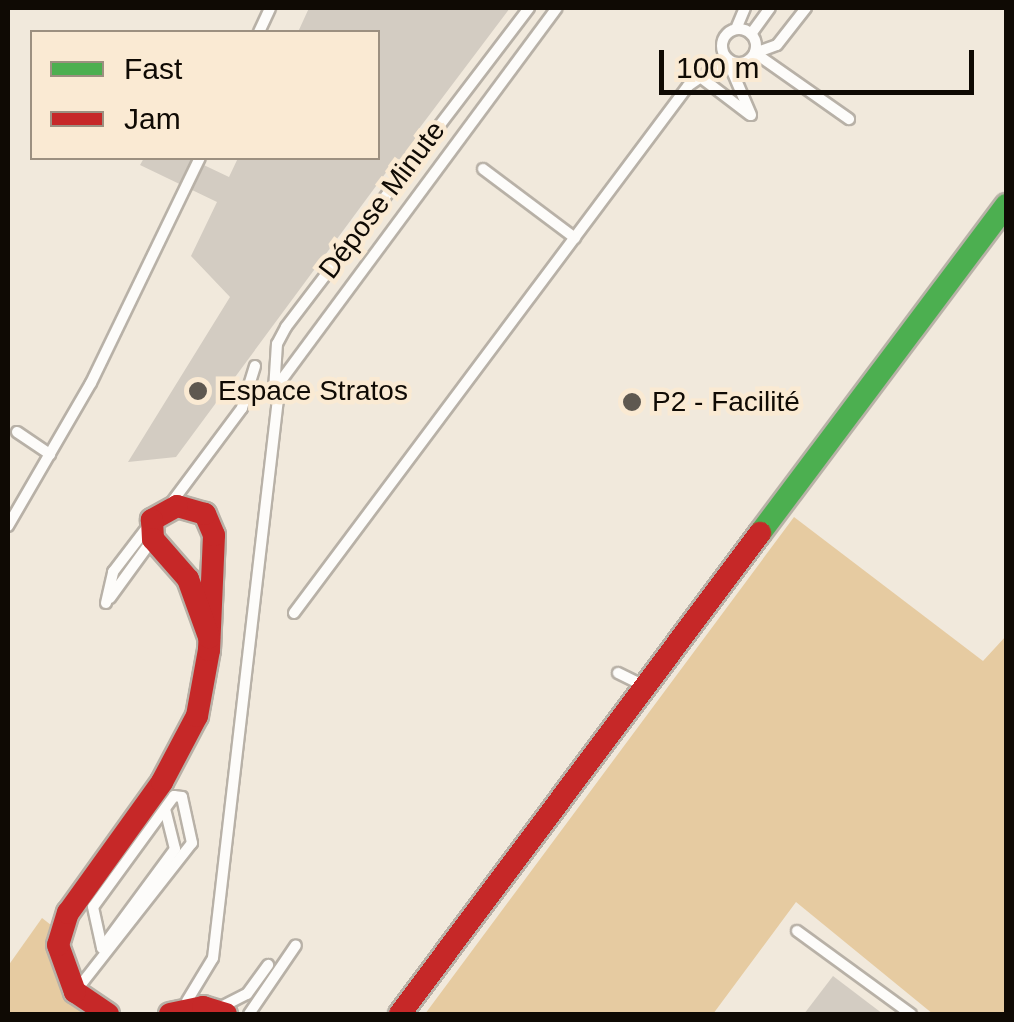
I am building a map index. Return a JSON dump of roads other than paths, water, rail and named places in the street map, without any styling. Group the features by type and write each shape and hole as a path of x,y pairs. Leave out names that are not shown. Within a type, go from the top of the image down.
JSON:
{"street":[{"path":"400,1014 1006,205"},
{"path":"108,1014 75,992 60,960 61,928 180,753 197,716 209,637 212,524 198,508 157,523 188,580 209,637"},
{"path":"172,1013 219,1012"}],"lane":[{"name":"Dépose Minute","path":"274,406 277,344 286,326 529,8"},
{"path":"172,1013 195,995 213,958 274,406 292,363 557,8"},
{"path":"699,76 751,115 727,59 724,38 736,29 745,8"},
{"path":"770,8 751,34 755,53 849,119"},
{"path":"294,614 699,76 727,59 742,63 777,45 806,8"},
{"path":"736,29 751,34"},
{"path":"8,526 115,336 199,160"},
{"path":"483,169 575,238"},
{"path":"157,523 114,572 106,602 157,523 242,408 255,366"},
{"path":"17,432 50,454"},
{"path":"618,673 646,686"},
{"path":"75,992 99,964 192,843 182,797 174,796 93,907 102,948 99,964"},
{"path":"102,948 175,849 164,809"},
{"path":"797,931 911,1014"},
{"path":"250,1014 296,946"},
{"path":"219,1012 236,1003 268,964"}],"place":[{"name":"Espace Stratos","path":"198,391"},
{"name":"P2 - Facilité","path":"632,402"}]}
